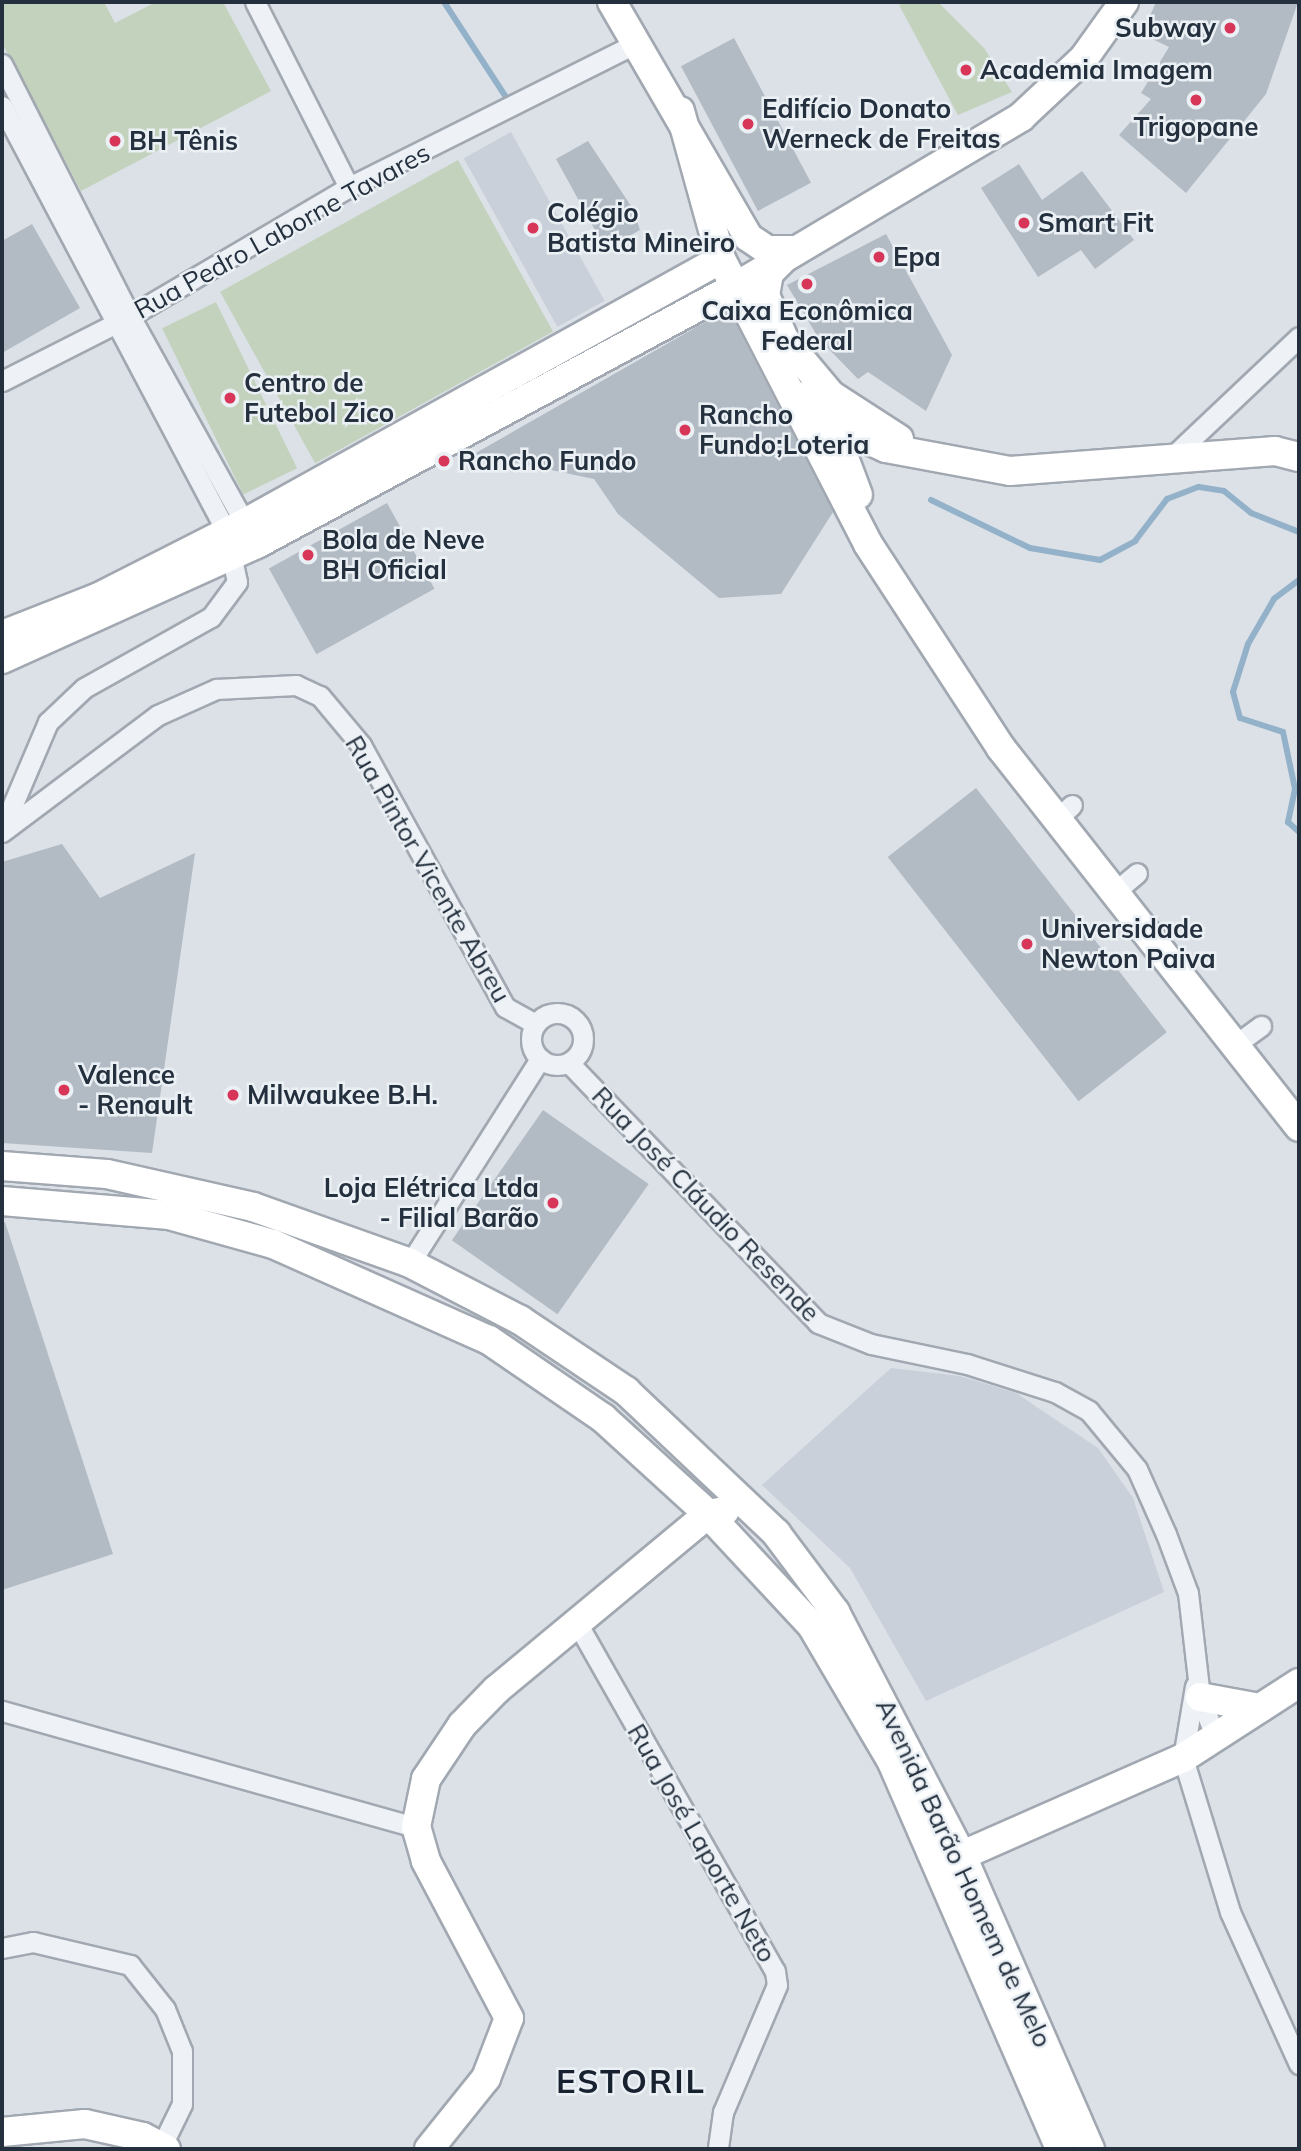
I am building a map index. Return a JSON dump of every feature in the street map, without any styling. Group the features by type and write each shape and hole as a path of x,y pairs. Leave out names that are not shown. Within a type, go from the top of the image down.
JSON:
{"main road":[{"path":"612,2 680,111 748,237 767,250 793,250"},
{"path":"2,635 241,538 735,287 793,250 1021,117 1084,58 1124,2"},
{"path":"680,111 721,259 773,367 868,544 1001,748 1065,811 1127,881 1236,1044 1299,1127"},
{"path":"793,250 769,273 765,295 812,377 833,427 860,500 868,544"},
{"path":"2,659 50,642 241,538 721,259"},
{"path":"773,367 816,416 833,427 886,448 1010,471 1223,454 1299,457"},
{"path":"812,377 928,456"},
{"path":"860,500 861,469 886,448"},
{"name":"Avenida Barão Homem de Melo","path":"2,1166 107,1174 253,1207 410,1263 509,1314 626,1391 776,1533 835,1612 950,1861 1090,2149"},
{"name":"Avenida Barão Homem de Melo","path":"2,1201 169,1215 273,1244 345,1274 537,1368 708,1514 812,1626 950,1861 1060,2149"},
{"path":"345,1274 410,1263"},
{"path":"429,2149 486,2078 509,2018 426,1861 416,1827 426,1779 462,1725 577,1623 708,1514 749,1512 776,1533"},
{"path":"950,1861 1183,1758 1299,1683"},
{"path":"1199,1686 1260,1708"},
{"path":"2,2132 85,2124 164,2147"}],"street":[{"path":"255,2 349,187"},
{"name":"Rua Pedro Laborne Tavares","path":"2,381 121,320 349,187 638,42"},
{"path":"2,64 7,102 121,320 241,538 237,582 211,617 84,688 48,722 2,831"},
{"path":"1169,460 1214,412 1299,337"},
{"path":"1214,412 1210,437 1223,454"},
{"name":"Rua Pintor Vicente Abreu","path":"2,831 158,715 216,689 296,685 320,696 361,745 505,1007 536,1024"},
{"path":"555,1013 577,1023 581,1048 569,1063 540,1059 531,1042 536,1024 555,1013"},
{"path":"1236,1044 1261,1026"},
{"path":"410,1263 540,1059"},
{"name":"Rua José Cláudio Resende","path":"569,1063 818,1323 871,1344 967,1364 1055,1392 1089,1410 1137,1469 1188,1593 1199,1686 1215,1736"},
{"name":"Rua José Laporte Neto","path":"577,1623 775,1971 777,1985 723,2112 718,2149"},
{"name":"Rua José Cláudio Resende","path":"1199,1686 1183,1758 1230,1912 1299,2064"},
{"path":"2,1711 416,1827"},
{"path":"2,1948 33,1942 130,1965 165,2009 182,2051 182,2104 164,2147"}],"shaded area":[{"name":"Colégio Batista Mineiro","path":"511,132 605,301 557,327 464,158"},
{"path":"891,1368 960,1376 1016,1393 1098,1448 1133,1498 1164,1592 926,1701 850,1568 762,1485"}],"green space":[{"name":"BH Tênis","path":"2,2 104,2 115,23 156,2 223,2 271,91 81,191 2,43"},
{"name":"Academia Imagem","path":"906,2 938,2 984,48 1012,92 958,115 899,5"},
{"path":"458,160 553,331 315,463 220,292"},
{"name":"Centro de Futebol Zico","path":"216,302 297,468 243,495 162,328"}],"building":[{"path":"1156,2 1298,2 1266,94 1186,193 1119,135 1151,99 1141,93 1169,47 1142,34"},
{"name":"Edifício Donato Werneck de Freitas","path":"734,38 811,183 758,211 681,66"},
{"path":"588,141 633,209 640,230 613,245 600,239 556,159"},
{"path":"1019,164 1042,200 1082,171 1134,240 1095,269 1081,250 1038,277 981,188"},
{"path":"32,224 80,308 2,353 2,241"},
{"path":"886,234 952,355 926,411 868,372 858,379 819,339 787,285"},
{"path":"728,309 833,512 781,594 719,598 618,514 594,479 474,454"},
{"path":"387,503 435,589 316,654 269,568"},
{"name":"Universidade Newton Paiva","path":"976,788 1167,1032 1079,1101 888,857"},
{"path":"62,844 100,898 195,853 152,1153 2,1143 2,862"},
{"path":"543,1110 649,1184 557,1314 452,1240"},
{"path":"5,1222 113,1554 2,1590 2,1223"}],"waterway":[{"path":"444,2 508,100"},
{"path":"931,500 1030,548 1100,560 1135,541 1167,499 1199,487 1224,491 1251,513 1299,532"},
{"path":"1299,580 1274,599 1248,644 1233,692 1240,718 1283,732 1295,789 1288,822 1299,832"}],"place":[{"name":"Subway","path":"1230,28"},
{"name":"Academia Imagem","path":"966,70"},
{"name":"Trigopane","path":"1196,100"},
{"name":"Edifício Donato Werneck de Freitas","path":"748,124"},
{"name":"BH Tênis","path":"115,141"},
{"name":"Smart Fit","path":"1024,223"},
{"name":"Colégio Batista Mineiro","path":"533,228"},
{"name":"Epa","path":"879,257"},
{"name":"Caixa Econômica Federal","path":"807,284"},
{"name":"Centro de Futebol Zico","path":"230,398"},
{"name":"Rancho Fundo;Loteria","path":"685,430"},
{"name":"Rancho Fundo","path":"444,461"},
{"name":"Bola de Neve BH Oficial","path":"308,555"},
{"name":"Universidade Newton Paiva","path":"1027,944"},
{"name":"Valence - Renault","path":"64,1090"},
{"name":"Milwaukee B.H.","path":"233,1095"},
{"name":"Loja Elétrica Ltda - Filial Barão","path":"553,1203"}],"district":[{"name":"ESTORIL","path":"631,2081"}]}
